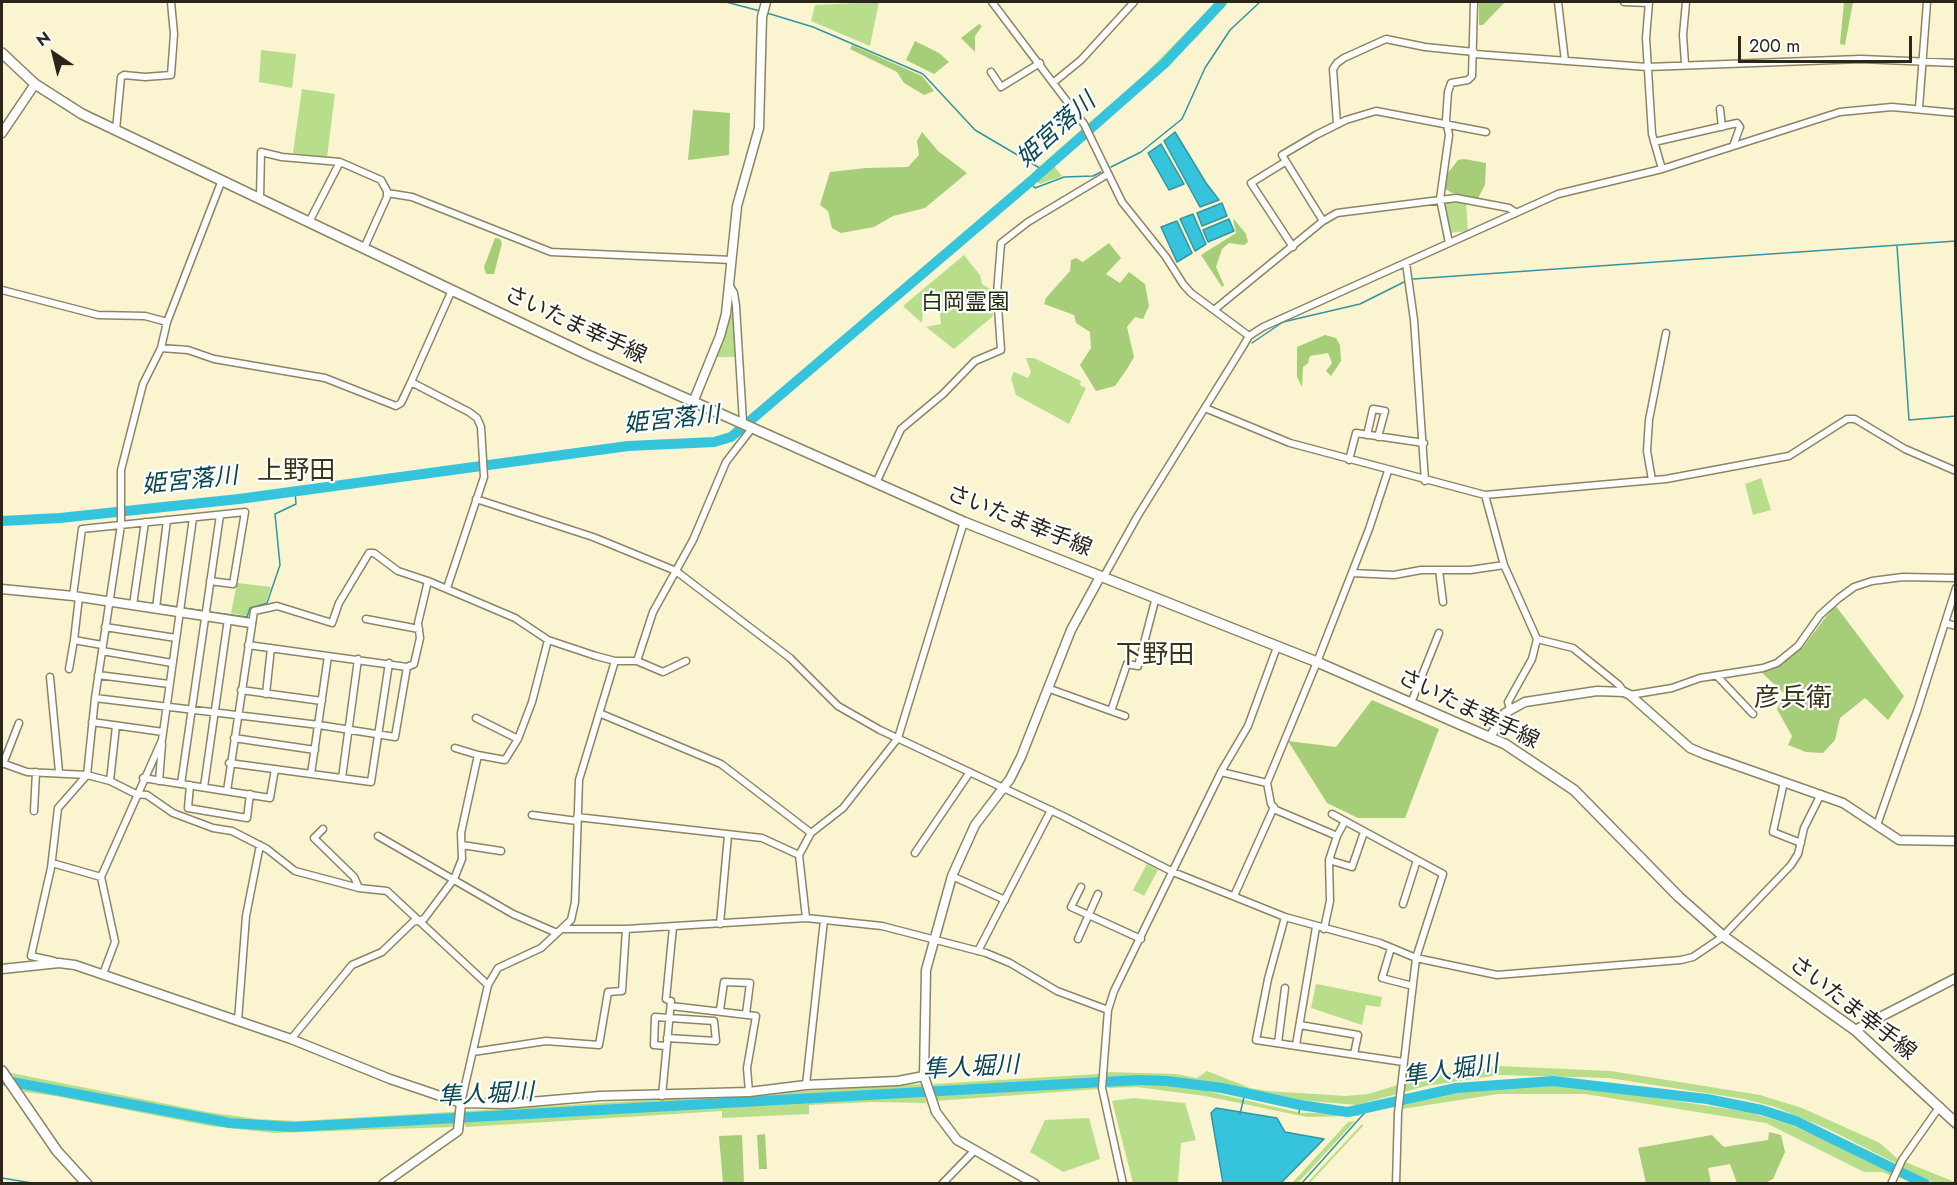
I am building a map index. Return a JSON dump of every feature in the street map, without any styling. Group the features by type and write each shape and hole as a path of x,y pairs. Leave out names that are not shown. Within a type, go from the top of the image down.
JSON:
{"main road":[{"name":"さいたま幸手線","path":"2,53 35,84 82,114 588,355 694,400 964,522 1317,662 1490,737 1520,753 1574,790 1679,897 1723,936 1855,1030 1956,1123"},
{"path":"2,1072 57,1150 87,1184"}],"street":[{"path":"116,130 121,77 124,75 145,77 171,75 174,34 171,2"},
{"path":"694,400 720,336 730,286 736,206 759,128 762,17 766,2"},
{"path":"992,2 1054,81 1084,124 1092,136 1122,202 1166,257 1183,284 1191,293 1250,336"},
{"path":"1054,81 1081,60 1134,2"},
{"path":"1449,243 1440,199 1449,135 1447,127 1451,83 1468,80 1472,76 1474,2"},
{"path":"1558,2 1565,61"},
{"path":"1624,2 1649,2 1646,38 1647,67 1654,142 1662,169"},
{"path":"1685,64 1686,2"},
{"path":"1919,108 1927,2"},
{"path":"1337,124 1333,69 1344,58 1386,39 1474,53 1647,67 1861,59 1956,63"},
{"path":"991,72 1001,87 1040,63"},
{"path":"2,133 35,84"},
{"path":"1035,1184 974,1151 951,1134 931,1101 925,1080 926,970 952,876 975,825 1022,757 1071,630 1137,517 1250,336 1295,312 1558,194 1662,169 1840,112 1882,107 1919,108 1956,113"},
{"path":"1720,109 1722,127"},
{"path":"1323,221 1282,155 1337,124 1376,111 1447,127 1486,132"},
{"path":"1654,142 1737,123 1740,127 1733,146"},
{"path":"260,198 261,152 282,157 340,162 381,180 387,193 364,248"},
{"path":"309,222 340,162"},
{"path":"1285,162 1251,183 1293,247"},
{"path":"876,483 902,429 943,394 975,361 1001,350 997,292 1001,243 1028,222 1108,174"},
{"path":"222,180 167,322 161,348 143,384 121,470 121,523 98,675 87,775 58,808 52,863 31,956 103,974 291,1039 460,1106 600,1096 749,1092 806,1085 925,1080"},
{"path":"387,193 412,197 551,252 732,260"},
{"path":"1214,310 1323,221 1348,210 1440,199 1462,199 1509,208 1515,212"},
{"path":"1406,263 1414,320 1425,481"},
{"path":"730,286 734,293 736,306 742,422"},
{"path":"2,290 98,315 145,316 167,322"},
{"path":"161,348 188,351 214,359 325,378 389,406 396,406 401,403 452,290"},
{"path":"1652,480 1647,451 1649,420 1666,333"},
{"path":"411,382 477,418 481,427 484,477 447,588"},
{"path":"1205,408 1290,443 1425,481 1485,495 1652,480 1789,456 1847,419 1855,419 1905,449 1956,471"},
{"path":"1367,435 1373,409 1384,411 1378,437"},
{"path":"637,661 653,612 708,508 726,462 753,427"},
{"path":"1349,460 1356,433 1424,443"},
{"path":"1337,836 1283,814 1274,807 1266,783 1352,573 1388,471"},
{"path":"1485,495 1504,565 1537,639 1532,659 1508,702 1510,709"},
{"path":"476,499 593,537 676,571 790,658 838,706 854,717 1051,810 1173,872 1285,917 1391,948 1416,958 1497,975 1680,960 1704,952 1723,936 1791,865 1798,854 1804,828 1821,794"},
{"path":"69,669 74,640 82,529 121,523 245,512 233,584 210,581"},
{"path":"181,784 220,515"},
{"path":"159,781 162,736 193,518"},
{"path":"156,608 167,520"},
{"path":"134,605 145,522"},
{"path":"806,918 799,855 811,833 843,808 898,738 964,522"},
{"path":"226,791 254,611 268,606 298,611 332,623 339,603 369,553 374,553 398,571 447,588 515,618 548,640 615,661 637,661 663,672 687,661"},
{"path":"1352,573 1394,575 1421,570 1470,570 1504,565"},
{"path":"1439,570 1443,602"},
{"path":"1490,737 1500,718 1510,709 1525,702 1598,691 1627,693 1672,688 1777,663 1798,646 1820,615 1854,587 1872,581 1903,577 1956,578"},
{"path":"248,645 407,666 414,664 428,581"},
{"path":"1877,825 1956,588"},
{"path":"2,589 109,601 251,623"},
{"path":"1111,711 1126,664 1138,666 1156,597"},
{"path":"204,788 228,619"},
{"path":"366,619 419,629"},
{"path":"1945,623 1956,626"},
{"path":"105,627 176,638"},
{"path":"1411,703 1439,633"},
{"path":"1537,639 1573,648 1690,748 1821,794 1860,812 1899,840 1956,841"},
{"path":"74,640 172,663"},
{"path":"455,748 505,760 518,739 532,702 548,640"},
{"path":"1123,1184 1102,1088 1101,1074 1108,1010 1114,991 1221,772 1248,726 1277,647"},
{"path":"266,694 271,648"},
{"path":"311,774 328,656"},
{"path":"342,778 358,660"},
{"path":"383,1184 458,1131 460,1106 488,984 498,968 541,948 571,920 575,902 579,780 615,661"},
{"path":"229,763 371,782 388,663"},
{"path":"95,698 319,725 395,738 407,666"},
{"path":"98,675 169,684"},
{"path":"1718,676 1753,714"},
{"path":"50,677 58,772"},
{"path":"1050,689 1125,716"},
{"path":"241,690 322,701"},
{"path":"598,713 722,764 811,833"},
{"path":"477,718 518,739"},
{"path":"93,722 162,736"},
{"path":"19,723 2,763 36,772 87,775 110,781 136,794 147,795 173,813 213,828 232,831 260,845 295,871 359,888 387,891 488,984"},
{"path":"110,781 116,726"},
{"path":"103,974 115,942 101,877 162,736"},
{"path":"234,738 315,750"},
{"path":"291,1039 352,965 382,952 424,919 454,879 462,859 461,833 478,755"},
{"path":"143,778 270,798 275,769"},
{"path":"34,811 36,772"},
{"path":"915,853 970,772"},
{"path":"1221,772 1266,783"},
{"path":"1784,782 1773,832 1801,843"},
{"path":"190,786 188,808 247,818 250,794"},
{"path":"1234,896 1274,807"},
{"path":"978,951 1051,810"},
{"path":"1332,814 1443,874 1416,958 1398,1113 1396,1184"},
{"path":"532,815 762,838 799,855"},
{"path":"1296,1045 1320,928 1330,901 1329,860 1345,821"},
{"path":"323,829 314,838 354,877 359,888"},
{"path":"1329,860 1352,867 1364,832"},
{"path":"720,924 728,835"},
{"path":"378,836 513,914 560,931 673,927 806,918 882,926 978,951 1010,963 1056,991 1108,1010"},
{"path":"238,1022 246,916 260,845"},
{"path":"462,845 501,851"},
{"path":"1403,904 1417,860"},
{"path":"52,863 101,877"},
{"path":"952,876 1005,900"},
{"path":"1081,887 1071,907 1141,939"},
{"path":"1078,939 1098,894"},
{"path":"1285,917 1268,979 1256,1040 1403,1062"},
{"path":"806,1085 824,920"},
{"path":"662,1096 671,1006 671,1000 666,999 673,927"},
{"path":"473,1052 546,1041 599,1045 608,993 622,992 626,929"},
{"path":"1391,948 1382,978 1413,986"},
{"path":"2,969 61,963"},
{"path":"1855,1030 1956,978"},
{"path":"720,1010 724,982 750,983 746,1014"},
{"path":"1278,1043 1286,988"},
{"path":"671,1006 756,1016 747,1068 749,1092"},
{"path":"655,1017 669,1019 714,1021 716,1041 667,1042 654,1045 655,1017"},
{"path":"1300,1025 1358,1035 1353,1054"},
{"path":"1892,1181 1902,1160 1940,1106"},
{"path":"942,1184 974,1151"}],"green space":[{"path":"879,2 870,46 811,21 815,5"},
{"path":"1216,2 1220,2 1164,61 1090,127 1088,124 1145,74"},
{"path":"1224,2 1228,2 1197,37 1094,132 1092,130 1166,64"},
{"path":"1479,2 1505,2 1483,25 1479,25"},
{"path":"1844,2 1853,2 1845,45 1840,44"},
{"path":"979,24 982,26 975,36 975,52 961,38"},
{"path":"915,41 939,53 949,62 934,74 906,60"},
{"path":"852,45 922,76 934,91 924,95 904,83 897,72 850,49"},
{"path":"261,50 296,54 292,88 259,82"},
{"path":"302,89 335,94 327,157 293,153"},
{"path":"693,110 730,113 729,155 688,160"},
{"path":"1083,128 1085,131 1038,171 1032,173"},
{"path":"922,132 938,151 967,173 925,208 893,216 874,227 841,233 832,228 828,211 820,205 830,172 908,167 919,155 917,141"},
{"path":"1087,134 1089,137 1054,166 1062,176 1040,184 1036,181 1041,173"},
{"path":"1458,160 1486,163 1485,185 1478,198 1452,193 1444,188 1448,173"},
{"path":"1028,177 1025,183 750,420 747,418"},
{"path":"1455,199 1466,202 1468,231 1449,233 1443,203"},
{"path":"1233,218 1246,234 1248,242 1244,245 1229,243 1222,249 1216,267 1224,285 1222,287 1201,255 1236,233"},
{"path":"495,238 500,239 502,243 494,274 486,274 484,267"},
{"path":"1109,243 1121,258 1106,274 1120,283 1129,272 1145,284 1149,306 1143,319 1135,317 1127,327 1134,357 1127,369 1115,386 1096,391 1080,365 1091,348 1090,332 1076,323 1074,315 1044,304 1046,298 1070,271 1071,260 1076,258 1083,262"},
{"name":"白岡霊園","path":"964,255 980,275 982,284 990,289 993,316 954,349 926,327 941,324 939,307 923,310 922,323 903,306"},
{"path":"730,315 734,317 737,357 715,357"},
{"path":"1325,335 1336,338 1340,345 1341,361 1331,376 1326,371 1332,363 1328,353 1310,356 1308,363 1303,367 1302,387 1297,377 1297,347"},
{"path":"1026,358 1034,358 1081,381 1080,385 1086,388 1069,424 1016,395 1011,378 1014,372 1028,378 1031,372"},
{"path":"1761,478 1771,510 1753,515 1745,484"},
{"path":"237,583 271,587 266,602 249,608 247,616 231,613"},
{"path":"1835,605 1904,696 1888,720 1865,698 1840,718 1835,740 1823,753 1806,752 1788,745 1792,736 1777,709 1785,694 1762,673 1803,647"},
{"path":"1372,700 1439,729 1405,818 1358,818 1327,803 1288,741 1336,747"},
{"path":"1147,864 1158,870 1144,896 1133,890"},
{"path":"1316,984 1382,997 1380,1007 1366,1005 1362,1025 1311,1008"},
{"path":"1498,1066 1611,1071 1760,1095 1802,1108 1880,1143 1899,1160 1897,1164 1828,1129 1775,1107 1744,1099 1609,1078 1499,1075 1426,1086 1357,1105 1263,1097 1199,1081 1153,1076 1107,1077 1107,1072 1176,1074 1197,1078 1207,1071 1250,1088 1346,1096 1368,1094 1427,1076"},
{"path":"11,1073 207,1112 257,1119 298,1121 921,1084 923,1089 327,1123 274,1123 211,1116 14,1077"},
{"path":"1099,1074 1099,1078 934,1089 933,1084"},
{"path":"1163,1084 1198,1089 1301,1113 1363,1112 1359,1116 1307,1117 1205,1096 1137,1087 1108,1088 1107,1085"},
{"path":"1099,1085 1098,1089 936,1101 935,1095"},
{"path":"1539,1085 1586,1087 1749,1112 1789,1124 1893,1171 1891,1176 1883,1172 1864,1172 1766,1123 1585,1094 1498,1094 1402,1109 1402,1104 1452,1093 1497,1087"},
{"path":"22,1089 229,1126 278,1130 925,1095 926,1103 872,1102 809,1105 809,1114 722,1118 722,1111 466,1127 464,1123 453,1127 274,1133 210,1126 25,1092"},
{"path":"1133,1098 1185,1103 1196,1140 1181,1143 1178,1183 1133,1183 1112,1101"},
{"path":"1089,1118 1100,1159 1063,1172 1030,1152 1045,1120"},
{"path":"1355,1121 1298,1183 1292,1183 1348,1122"},
{"path":"1362,1124 1363,1126 1310,1183 1307,1183"},
{"path":"1769,1132 1781,1135 1785,1152 1773,1179 1765,1183 1737,1183 1730,1164 1708,1168 1711,1183 1646,1183 1638,1148 1712,1135 1724,1147 1768,1140"},
{"path":"765,1134 767,1169 759,1169 757,1135"},
{"path":"742,1135 744,1183 723,1183 719,1136"},
{"path":"1905,1162 1955,1183 1934,1183 1921,1178 1902,1167"}],"water":[{"path":"1175,132 1219,200 1200,207 1164,141"},
{"path":"1161,144 1184,184 1169,190 1148,153"},
{"path":"1222,203 1227,216 1202,226 1197,213"},
{"path":"1193,214 1206,244 1195,251 1180,219"},
{"path":"1229,219 1234,231 1208,242 1203,230"},
{"path":"1177,221 1192,253 1177,262 1161,227"},
{"path":"1216,1108 1277,1118 1285,1132 1324,1139 1281,1183 1223,1183 1211,1113"}],"waterway":[{"path":"726,2 760,11"},
{"name":"姫宮落川","path":"2,521 60,518 239,499 628,446 714,442 731,437 1030,182 1165,63 1222,2"},
{"path":"1111,167 1141,152 1182,119 1205,68 1230,30 1260,2"},
{"path":"767,13 813,27 923,74 975,130 1043,170"},
{"path":"1030,182 1035,188 1064,177 1093,176 1101,172"},
{"path":"1413,279 1956,241"},
{"path":"1897,246 1909,420 1956,416"},
{"path":"1252,343 1283,322 1360,304 1406,281"},
{"path":"209,612 247,617 250,608 267,603 280,565 275,514 296,504 295,491"},
{"path":"135,601 154,604"},
{"path":"159,604 178,607"},
{"path":"183,608 205,611"},
{"name":"隼人堀川","path":"2,1080 230,1123 293,1127 1138,1080 1222,1088 1300,1105 1348,1112 1456,1088 1553,1081 1707,1099 1762,1110 1796,1121 1925,1184"},
{"path":"1240,1114 1245,1093"},
{"path":"1299,1113 1300,1105"},
{"path":"1301,1184 1368,1109"},
{"path":"2,1178 38,1184"}],"district":[{"name":"上野田","path":"296,473"},
{"name":"下野田","path":"1155,657"},
{"name":"彦兵衛","path":"1793,700"}]}
